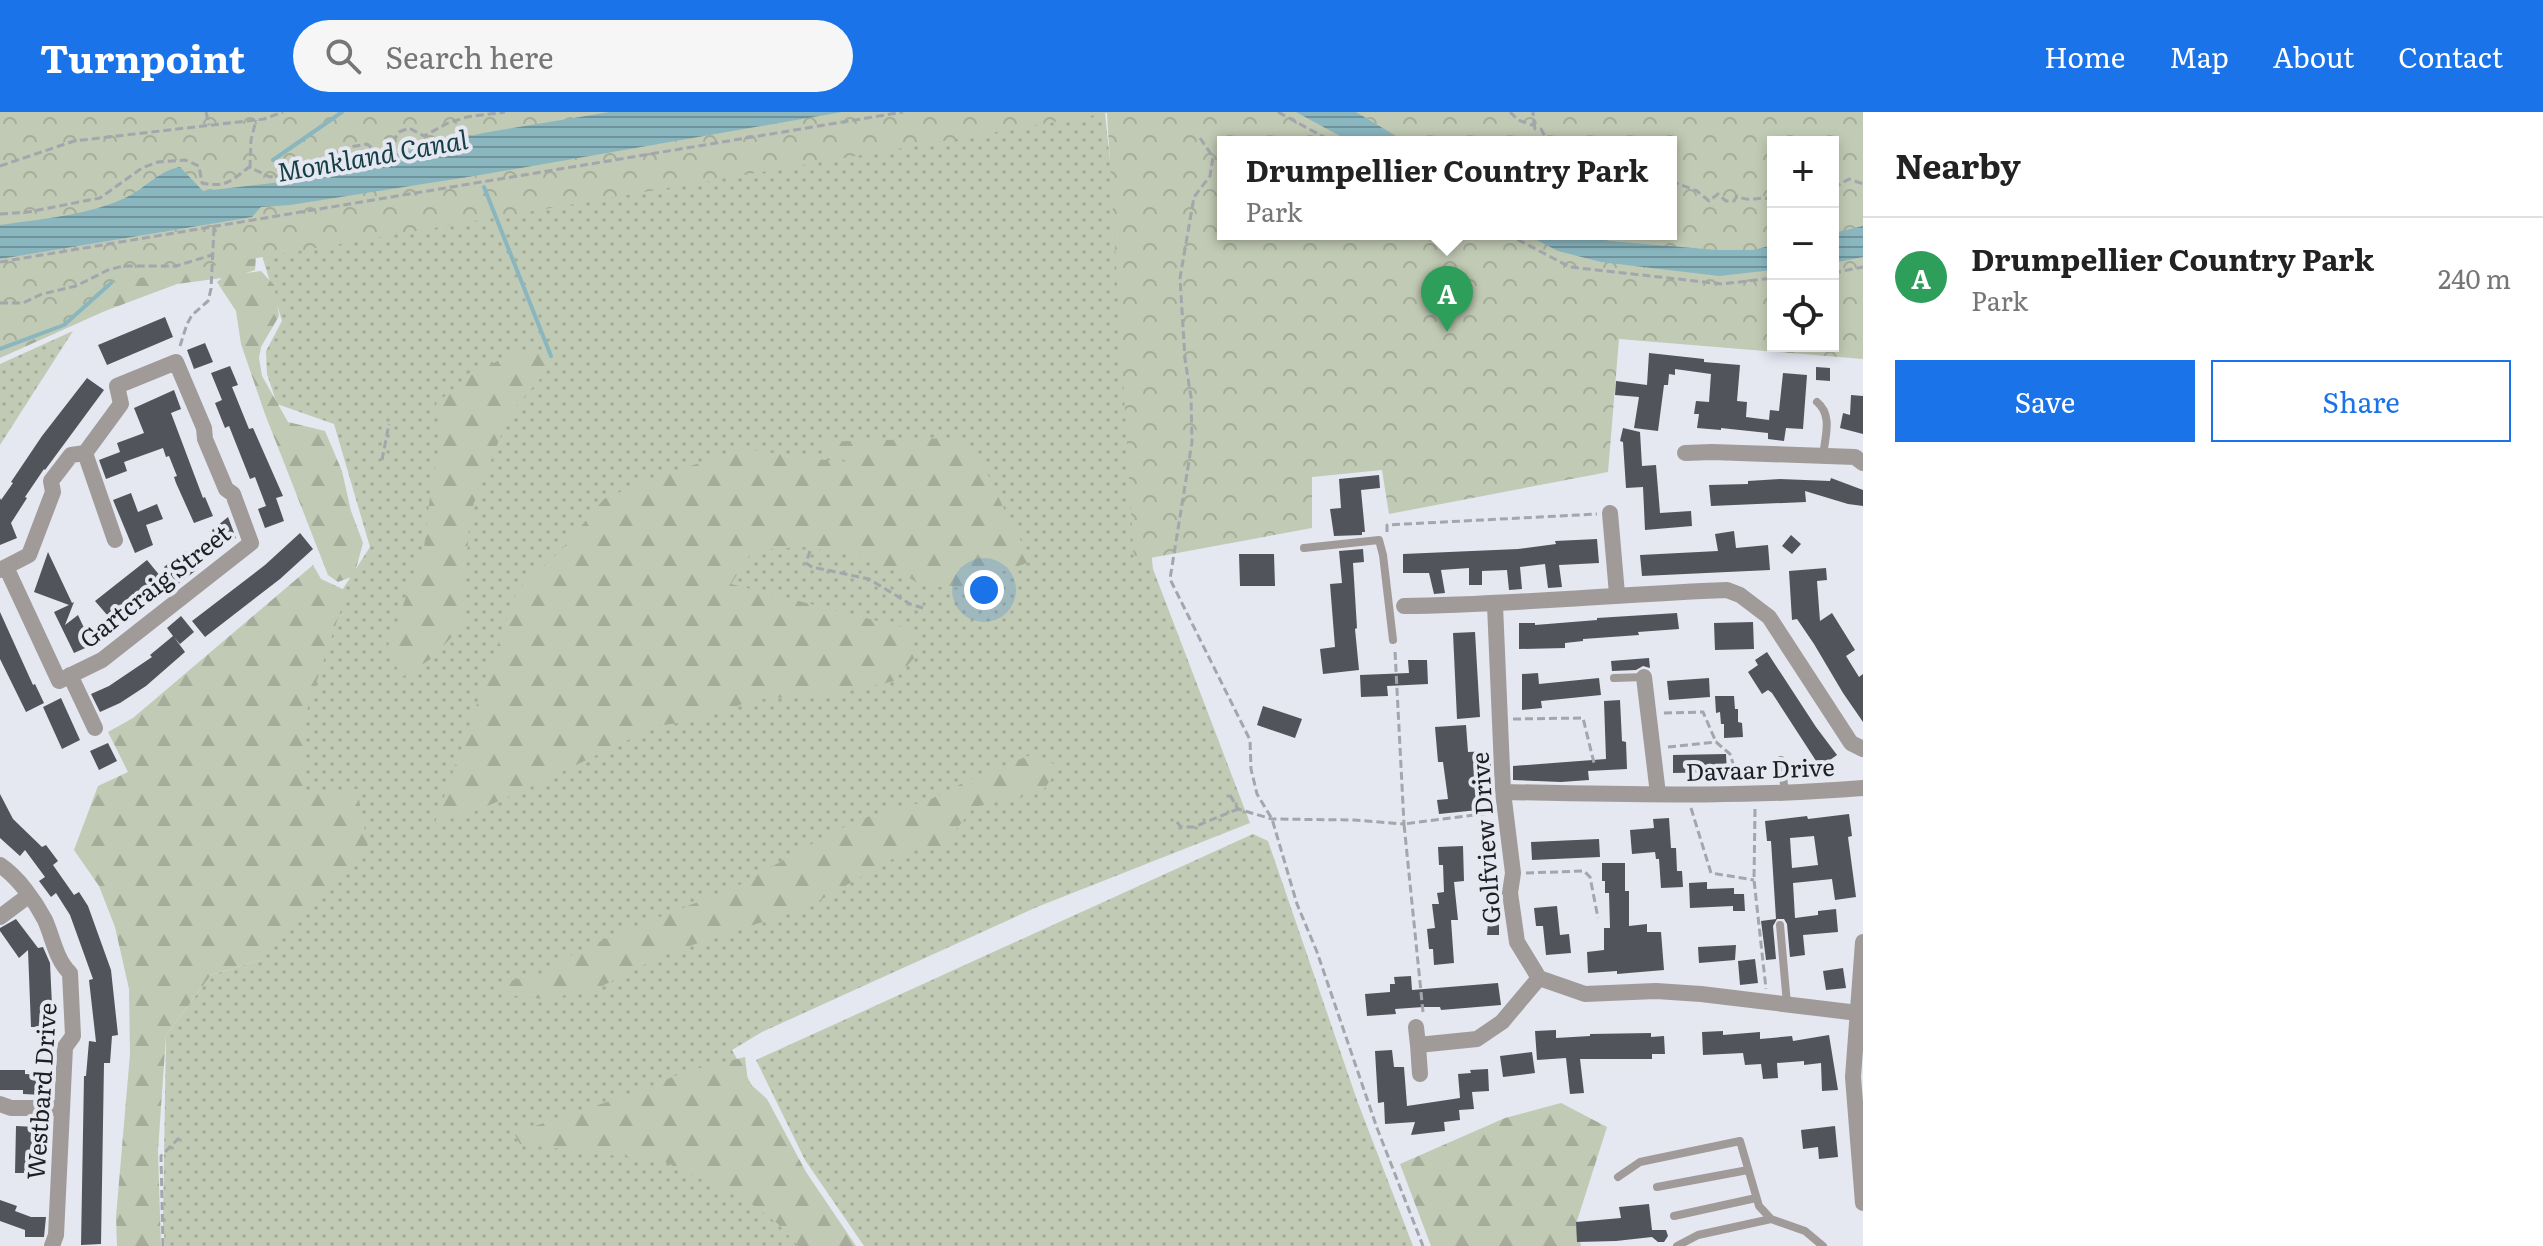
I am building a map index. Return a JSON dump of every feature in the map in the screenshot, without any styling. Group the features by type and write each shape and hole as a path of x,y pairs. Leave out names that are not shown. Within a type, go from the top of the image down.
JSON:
{"street":[{"name":"Gartcraig Street","path":"176,362 204,428 205,439 226,489 233,494 251,543 102,660 59,681 3,568 29,555 53,492 51,481 71,455 85,453 121,404 117,386 176,362"},
{"path":"85,453 115,540"},
{"path":"1685,453 1855,457 1863,463"},
{"path":"1610,513 1617,594"},
{"path":"1397,607 1495,605 1617,594 1727,590 1740,595 1769,617 1851,743 1863,749"},
{"name":"Golfview Drive","path":"1495,605 1503,792 1513,873 1510,893 1517,942 1539,978"},
{"path":"70,675 95,728"},
{"name":"Davaar Drive","path":"1644,677 1658,794"},
{"name":"Davaar Drive","path":"1503,792 1785,793 1863,788"},
{"name":"Westbard Drive","path":"0,865 13,873 44,918 63,967 70,973 73,1036 65,1047 56,1235 52,1246"},
{"path":"0,917 28,896"},
{"path":"1863,942 1853,1077 1863,1203"},
{"path":"1418,1045 1477,1039 1502,1022 1539,978 1585,994 1656,991 1858,1013"},
{"path":"1416,1027 1420,1074"},
{"path":"0,1104 11,1108 60,1108"}],"lane":[{"path":"1817,402 1828,415 1823,456"},
{"path":"1304,548 1379,540 1397,607 1393,640"},
{"path":"1614,678 1644,677"},
{"path":"1781,760 1785,793"},
{"path":"1780,925 1787,1004"},
{"path":"1618,1177 1640,1162 1740,1141 1759,1206 1771,1219 1805,1231 1823,1246"},
{"path":"1657,1187 1748,1170"},
{"path":"1674,1216 1756,1198"},
{"path":"1677,1246 1698,1235 1771,1219"}],"path":[{"path":"206,112 209,125"},
{"path":"0,166 74,141 256,120 283,112"},
{"path":"250,168 270,177 281,175 325,164 339,149 353,145 367,144 377,152 387,151 399,132 409,128 424,136 467,117 505,112"},
{"path":"0,262 903,112"},
{"path":"1278,112 1322,136"},
{"path":"1510,112 1518,120 1532,125 1534,122"},
{"path":"1533,112 1535,129 1541,129 1545,136"},
{"path":"250,168 251,140 256,120"},
{"path":"1200,138 1213,157 1210,176 1194,197 1180,278 1192,442 1170,579 1250,740 1251,769 1257,794 1272,819 1297,904 1423,1246"},
{"path":"0,214 28,212 100,198 142,168 158,162 185,160 199,166 202,183 216,186 227,184 250,168"},
{"path":"1839,183 1849,179 1863,184"},
{"path":"1677,183 1697,191 1709,201 1718,194 1726,201 1734,201 1737,196 1747,201 1767,198"},
{"path":"176,362 187,324 208,301 214,226"},
{"path":"1518,240 1570,267 1722,284 1767,279"},
{"path":"0,303 23,303 42,294 76,286 123,266 176,266 212,255"},
{"path":"1839,272 1863,267"},
{"path":"382,460 389,424"},
{"path":"1388,541 1387,525 1610,513"},
{"path":"810,551 806,563 812,567 869,579 910,604 923,608"},
{"path":"1393,640 1404,824 1424,1017 1416,1027"},
{"path":"1648,713 1703,712 1716,742 1730,754 1749,793 1754,880 1768,1001"},
{"path":"1500,719 1583,718 1594,763"},
{"path":"1653,749 1716,742"},
{"path":"1687,794 1711,873 1754,880"},
{"path":"1230,795 1238,809"},
{"path":"1177,822 1181,827 1194,827 1238,809 1272,819 1404,824 1505,812"},
{"path":"1513,873 1584,871 1590,877 1598,918"},
{"path":"163,1246 161,1156 179,1138"}],"green space":[{"path":"0,112 1863,112 1863,359 1778,352 1839,352 1839,136 1767,136 1767,351 1619,339 1608,472 1389,514 1382,470 1312,477 1312,528 1134,561 1107,113 111,283 64,325 0,355"},
{"path":"1105,113 1153,569 1250,823 1037,907 762,1032 732,1050 842,1246 165,1246 166,1035 211,975 260,960 307,821 286,677 370,547 334,424 277,404 267,374 266,351 282,321 259,246"},
{"path":"258,230 255,270 246,273 261,271 274,285 279,316 261,347 262,376 288,422 325,431 342,471 351,511 363,543 354,576 338,582 328,575 265,414 241,344 236,311 217,282 222,278 177,284 105,311 0,358 0,269"},
{"path":"73,331 0,445 0,364"},
{"path":"514,352 563,353 510,413 470,513 462,626 431,659 402,677 387,649 424,548 440,442 436,404 464,379"},
{"path":"952,438 977,451 1011,524 1033,561 966,588 924,586 891,568 846,553 803,547 753,550 731,584 913,630 914,658 894,681 836,694 756,699 699,720 657,726 522,791 473,812 435,823 517,590 562,549 604,499 652,478 744,449 848,463 818,442"},
{"path":"313,565 321,579 347,591 302,725 306,795 357,789 369,852 260,960 211,975 166,1035 158,1151 161,1246 117,1246 116,1217 130,1054 129,989 115,927 99,886 74,850 98,786 128,772 108,732 133,718"},
{"path":"1033,754 1060,767 1041,793 974,807 944,845 903,853 808,907 668,953 594,990 544,999 491,993 501,983 543,973 563,959 618,933 734,888 833,832 870,816 927,801 975,777"},
{"path":"1253,834 1268,841 1358,1103 1413,1246 864,1246 805,1160 756,1060"},
{"path":"745,1057 748,1082 767,1099 806,1172 856,1246 798,1246 778,1224 749,1202 665,1162 520,1144 514,1133 637,1092 684,1072"},
{"path":"1561,1103 1607,1127 1576,1224 1581,1246 1431,1246 1400,1164 1505,1118"}],"water":[{"path":"610,112 842,112 480,175 261,207 252,217 0,259 0,225 65,216 113,203 165,172 180,167 203,191 273,183 483,133"},
{"path":"1296,112 1356,112 1396,136 1340,136"},
{"path":"1863,226 1863,257 1839,262 1839,232"},
{"path":"1537,240 1606,240 1717,250 1753,250 1767,246 1767,271 1719,276 1601,262 1558,251"}],"building":[{"path":"165,317 173,337 107,365 98,345"},
{"path":"205,343 213,362 194,369 187,350"},
{"path":"1649,353 1740,365 1737,401 1747,402 1746,417 1769,420 1770,410 1779,411 1783,373 1807,375 1803,429 1786,428 1784,441 1768,439 1768,433 1697,428 1699,414 1694,414 1696,401 1709,402 1711,374 1675,369 1675,375 1669,374 1668,385 1664,385 1658,431 1634,428 1639,397 1615,395 1616,381 1647,385"},
{"path":"230,366 238,385 232,387 249,429 253,428 283,496 276,498 284,521 265,528 258,509 266,506 255,477 250,479 229,426 225,428 215,403 222,400 211,373"},
{"path":"1816,367 1830,368 1830,381 1816,380"},
{"path":"87,378 104,390 25,497 11,523 17,538 0,545 0,498"},
{"path":"174,390 181,409 171,413 203,498 213,516 194,523 176,483 174,477 177,476 169,456 166,457 163,448 124,462 127,471 106,479 99,460 120,452 117,443 144,433 134,408"},
{"path":"1851,395 1863,396 1863,434 1840,428 1843,413 1850,415"},
{"path":"1623,428 1640,432 1642,466 1656,465 1660,513 1691,511 1692,526 1645,530 1643,487 1626,488 1623,442 1620,441"},
{"path":"1379,475 1380,488 1361,490 1365,532 1362,535 1334,536 1330,509 1341,508 1339,479"},
{"path":"1831,478 1863,490 1863,506 1805,491 1806,502 1711,506 1709,485 1780,479 1830,481"},
{"path":"131,493 138,512 157,504 163,519 146,525 153,545 135,553 113,500"},
{"path":"228,517 236,538 217,545 212,530"},
{"path":"1734,531 1736,548 1768,545 1770,570 1642,576 1640,555 1718,551 1715,534"},
{"path":"300,533 313,549 280,579 205,637 192,621 265,565"},
{"path":"1791,535 1801,544 1792,554 1782,546"},
{"path":"1597,539 1599,563 1559,565 1562,587 1548,588 1545,564 1520,567 1522,589 1509,590 1507,570 1482,571 1482,585 1469,585 1469,568 1441,570 1445,593 1434,594 1429,573 1403,573 1403,554 1518,549 1556,544 1555,541"},
{"path":"1363,549 1364,562 1353,563 1359,670 1323,674 1320,649 1335,647 1330,584 1342,583 1339,551"},
{"path":"185,551 199,568 178,584 164,567"},
{"path":"48,552 74,602 65,625 78,615 92,645 74,653 54,612 69,605 34,592"},
{"path":"1239,554 1274,554 1275,586 1240,586"},
{"path":"147,560 161,577 108,616 95,601"},
{"path":"1826,568 1827,580 1817,581 1820,621 1832,613 1855,650 1846,656 1859,677 1863,674 1863,722 1797,619 1792,620 1789,571"},
{"path":"0,612 44,703 26,712 0,659"},
{"path":"1677,613 1679,629 1583,639 1565,643 1565,648 1519,649 1519,623 1535,625"},
{"path":"181,616 194,632 180,644 174,637 185,652 146,686 100,712 91,694 109,686 152,657 150,655 173,636 167,628"},
{"path":"1753,622 1754,649 1715,650 1714,623"},
{"path":"1475,632 1480,717 1457,719 1453,633"},
{"path":"1767,652 1837,755 1820,767 1772,693 1768,690 1762,694 1748,672 1758,665 1755,660"},
{"path":"1649,658 1650,668 1643,666 1636,670 1612,671 1611,661"},
{"path":"1408,660 1427,660 1428,684 1387,686 1388,696 1361,697 1360,675 1409,673"},
{"path":"1538,673 1539,684 1599,678 1601,695 1541,701 1542,708 1522,710 1522,674"},
{"path":"1709,678 1710,697 1669,700 1667,681"},
{"path":"1715,696 1734,696 1743,737 1724,738 1724,724 1721,724 1720,712 1716,713"},
{"path":"61,698 80,740 62,749 43,707"},
{"path":"1620,700 1627,769 1588,771 1589,780 1513,780 1513,766 1606,759 1604,701"},
{"path":"1263,706 1302,719 1295,738 1257,725"},
{"path":"1466,725 1468,752 1490,751 1492,781 1474,782 1478,810 1439,814 1437,800 1448,799 1443,762 1438,762 1435,727"},
{"path":"108,743 117,761 99,770 90,751"},
{"path":"1726,754 1727,772 1673,773 1673,755"},
{"path":"0,794 13,819 42,847 46,845 58,861 53,865 74,895 79,892 88,906 111,970 118,1035 112,1036 110,1063 104,1063 101,1244 81,1245 84,1076 89,1041 96,1042 89,980 93,979 70,915 56,893 51,897 39,881 45,877 25,850 20,856 0,838"},
{"path":"1849,814 1852,836 1848,837 1856,897 1835,900 1832,879 1793,883 1795,918 1836,909 1838,932 1803,935 1805,955 1790,957 1787,924 1784,919 1777,919 1773,926 1776,959 1766,960 1761,921 1776,919 1771,841 1767,841 1765,821 1807,816 1808,819","holes":["1814,836 1818,865 1792,868 1790,838"]},
{"path":"1669,818 1671,848 1676,848 1677,871 1682,871 1683,887 1661,888 1659,859 1656,859 1655,852 1632,854 1630,830 1654,828 1653,819"},
{"path":"1599,839 1600,857 1532,860 1531,842"},
{"path":"1463,846 1464,881 1454,882 1458,920 1451,920 1454,963 1434,965 1427,929 1435,928 1432,904 1439,904 1437,893 1444,892 1443,865 1439,865 1438,847"},
{"path":"1602,863 1625,863 1629,926 1647,924 1647,932 1661,932 1664,970 1588,973 1587,952 1604,950 1604,928 1610,928 1609,893 1605,893 1605,881 1602,881"},
{"path":"1707,882 1707,889 1734,888 1734,894 1744,894 1745,911 1733,911 1733,906 1690,908 1689,883"},
{"path":"1496,884 1497,896 1486,897 1485,885"},
{"path":"1557,906 1560,935 1569,934 1571,953 1546,955 1543,926 1536,926 1534,908"},
{"path":"16,919 38,948 43,947 50,963 53,1027 31,1027 28,950 19,958 0,931"},
{"path":"1488,923 1499,924 1499,935 1487,935"},
{"path":"1736,945 1735,960 1699,963 1698,947"},
{"path":"1755,959 1758,983 1740,985 1738,961"},
{"path":"1843,968 1846,988 1826,990 1823,971"},
{"path":"1411,976 1412,990 1498,983 1501,1005 1441,1010 1440,1007 1395,1009 1396,1014 1367,1016 1365,994 1390,992 1390,984 1395,984 1394,977"},
{"path":"1556,1030 1556,1038 1651,1033 1651,1037 1664,1036 1665,1054 1652,1054 1652,1059 1580,1059 1584,1093 1570,1094 1566,1058 1537,1060 1535,1031"},
{"path":"1723,1031 1723,1035 1760,1032 1760,1039 1792,1036 1793,1041 1829,1035 1838,1090 1822,1091 1821,1063 1777,1063 1778,1078 1763,1079 1761,1064 1745,1065 1743,1053 1703,1055 1702,1032"},
{"path":"1392,1050 1394,1067 1404,1067 1407,1106 1460,1098 1458,1074 1471,1073 1470,1070 1488,1069 1489,1091 1472,1092 1474,1109 1459,1110 1460,1120 1444,1122 1445,1131 1411,1135 1415,1122 1385,1124 1384,1102 1378,1103 1375,1051"},
{"path":"1532,1052 1535,1073 1503,1077 1500,1056"},
{"path":"0,1070 25,1070 25,1074 44,1075 44,1095 23,1094 23,1090 0,1090"},
{"path":"16,1126 36,1127 35,1173 15,1173"},
{"path":"1835,1126 1838,1157 1819,1159 1818,1147 1803,1149 1801,1130"},
{"path":"0,1200 17,1206 15,1211 31,1217 46,1217 44,1237 25,1237 25,1230 0,1221"},
{"path":"1649,1204 1652,1230 1666,1230 1668,1236 1664,1242 1652,1237 1577,1242 1576,1222 1621,1218 1619,1207"}],"waterway":[{"name":"Monkland Canal","path":"273,160 342,112"},
{"path":"484,187 551,356"},
{"path":"0,349 64,325 111,283"}],"place":[{"name":"Drumpellier Country Park","path":"1447,332"}]}
